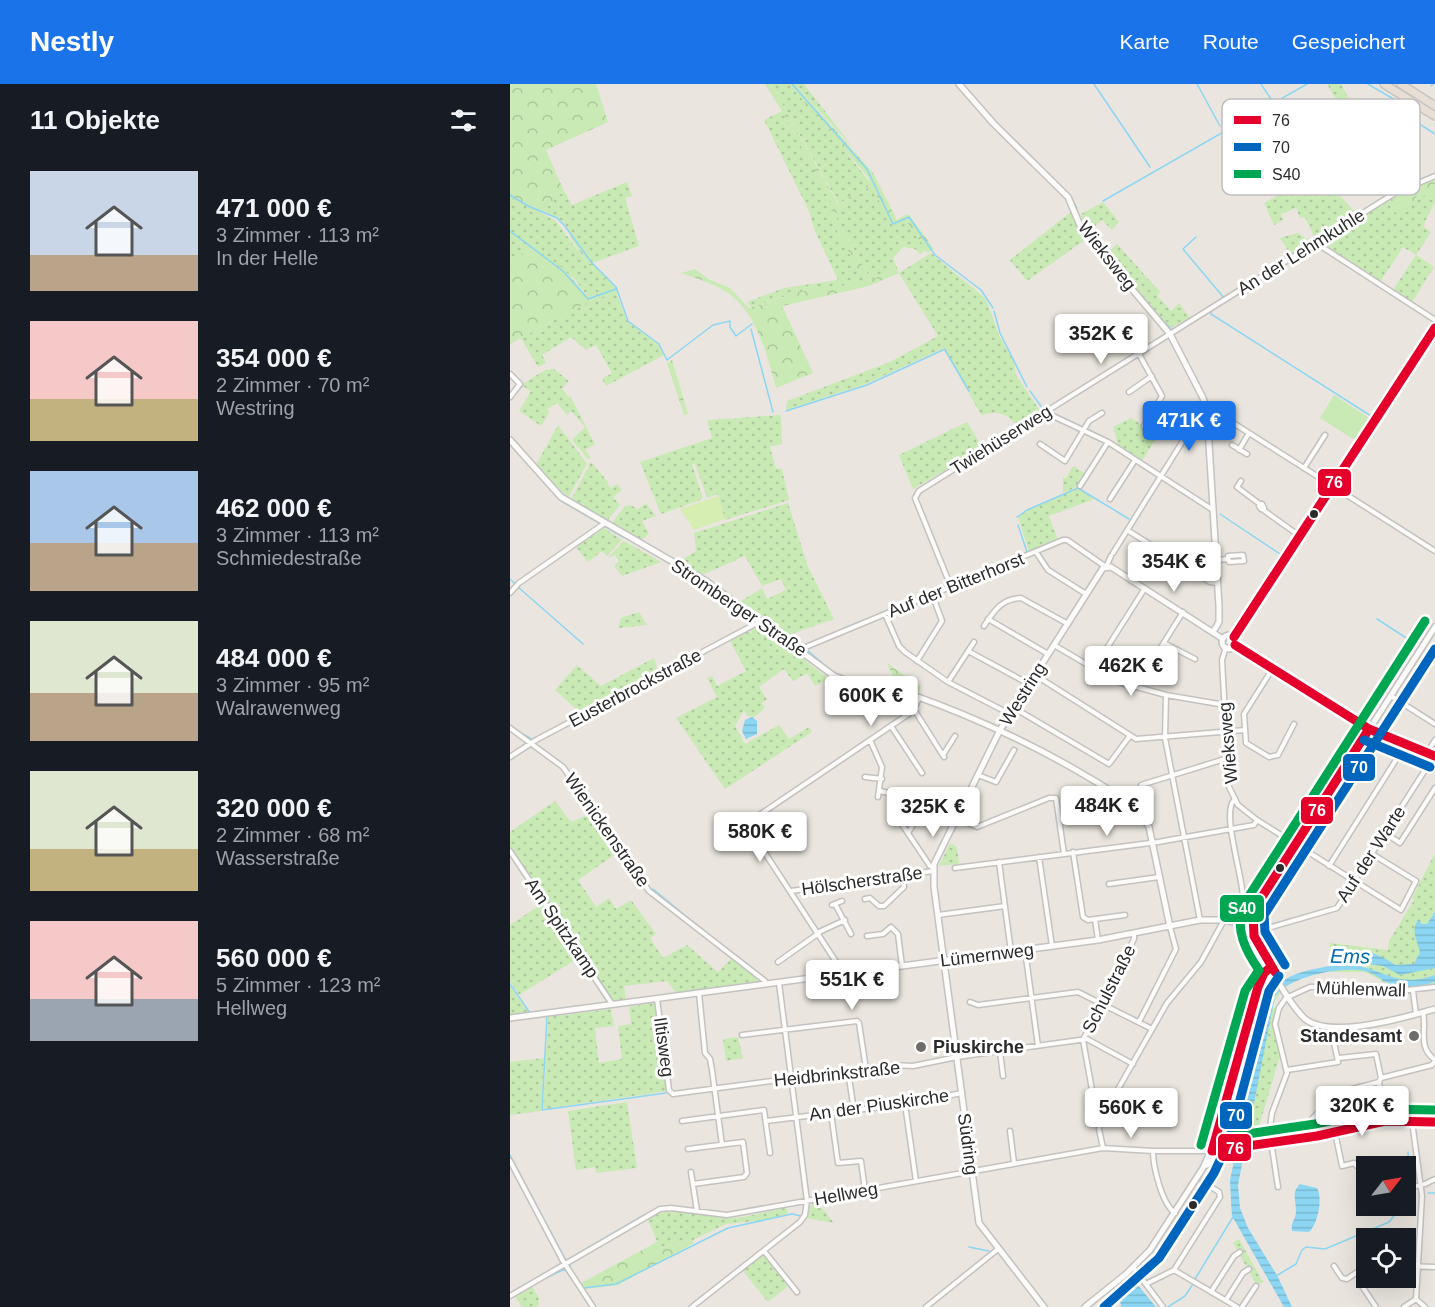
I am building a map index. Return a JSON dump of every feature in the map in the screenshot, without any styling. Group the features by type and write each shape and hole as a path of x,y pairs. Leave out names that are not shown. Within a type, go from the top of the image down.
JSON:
{"highway":[{"path":"1384,84 1408,99"},
{"path":"1401,84 1435,106"},
{"path":"1420,107 1435,116"}],"street":[{"name":"Wieksweg","path":"959,84 994,124 1068,197 1083,230 1170,334 1203,398 1207,411 1220,619 1213,632"},
{"name":"An der Lehmkuhle","path":"1420,183 1435,177"},
{"name":"An der Lehmkuhle","path":"1170,334 1392,195"},
{"path":"1316,243 1435,320"},
{"path":"1235,645 1234,637 1334,487 1435,328"},
{"name":"Twiehüserweg","path":"951,587 916,494 1170,334"},
{"path":"1139,354 1162,396 1144,426"},
{"path":"510,374 520,384 510,397"},
{"path":"1129,392 1152,376"},
{"path":"1048,411 1108,442 1213,510"},
{"path":"1435,551 1216,412 1207,411 1200,414 1106,567 1111,567 1183,612 1223,639 1226,647 1235,645 1369,729 1435,756"},
{"path":"1040,444 1065,460 1089,421 1102,413"},
{"path":"1239,450 1249,433"},
{"path":"1304,468 1325,435"},
{"name":"Stromberger Straße","path":"510,440 561,497 702,579 842,679 897,689 1000,730 1130,803 1146,821 1170,927"},
{"path":"1080,486 1108,442"},
{"path":"1232,445 1246,454"},
{"path":"1110,499 1135,460"},
{"path":"1241,481 1237,488 1301,537"},
{"path":"510,593 519,583 605,523"},
{"path":"1127,530 1210,582 1218,583"},
{"name":"Auf der Bitterhorst","path":"801,649 1067,540 1106,567"},
{"path":"1036,552 1048,570 1086,594"},
{"path":"1216,560 1228,559"},
{"name":"Westring","path":"934,870 956,818 1000,730 1086,594 1106,567"},
{"path":"1093,670 1145,588"},
{"path":"917,661 942,621 932,594"},
{"path":"984,626 996,607 1014,598 1020,598 1068,624"},
{"path":"1136,687 1183,612"},
{"path":"885,614 899,646 917,661 948,682 1010,714"},
{"path":"988,619 1048,654"},
{"name":"Eusterbrockstraße","path":"510,757 531,743 761,620"},
{"path":"1435,627 1256,906 1250,925 1251,933 1273,970 1302,1016 1310,1022 1331,1026 1381,1025 1435,1009"},
{"path":"1223,639 1227,635 1234,637"},
{"path":"948,682 974,642"},
{"path":"1164,643 1195,659"},
{"path":"1054,645 1093,670 1136,687 1166,695 1225,705"},
{"name":"Wieksweg","path":"1226,647 1222,660 1230,787 1234,800 1242,810 1257,820 1401,910 1416,881 1372,854"},
{"path":"968,651 1029,684"},
{"path":"1273,668 1244,714 1246,743 1269,757 1278,755 1294,724"},
{"path":"1035,675 1129,737 1142,740 1245,730"},
{"path":"1166,695 1165,738 1200,920"},
{"path":"1391,696 1435,724"},
{"path":"844,974 819,932 746,824 915,711 920,697"},
{"path":"1014,708 1109,764 1129,737"},
{"path":"915,711 944,756 955,736"},
{"path":"891,726 922,773"},
{"name":"Wienickenstraße","path":"510,728 563,767 649,891 766,984"},
{"path":"870,740 880,759 882,778 879,794 901,796"},
{"path":"1427,753 1435,740"},
{"path":"1329,866 1406,744"},
{"path":"978,775 996,782 1014,750"},
{"name":"Auf der Warte","path":"1251,933 1337,908 1435,756"},
{"path":"1141,785 1228,758"},
{"path":"865,777 882,778"},
{"path":"1385,833 1400,843 1435,788"},
{"path":"956,818 976,827 1049,798 1056,798 1059,804 1064,854"},
{"path":"1234,800 1230,807 1243,899 1235,922"},
{"path":"908,833 925,805"},
{"path":"897,817 934,870 944,960"},
{"path":"955,868 1184,838 1254,825 1257,820"},
{"name":"Am Spitzkamp","path":"510,851 613,1005"},
{"path":"1073,852 1083,917 1088,920 1125,915"},
{"path":"1039,857 1052,946"},
{"path":"999,862 1011,952"},
{"name":"Hölscherstraße","path":"791,891 934,870"},
{"path":"865,899 870,898 879,906 885,906 904,887 903,876"},
{"path":"1109,884 1159,877"},
{"path":"842,901 833,904 845,920 851,934"},
{"path":"938,915 1005,906"},
{"path":"1095,919 1098,940"},
{"path":"778,962 819,932 845,920"},
{"name":"Lümernweg","path":"510,1018 1134,935 1200,920 1224,920 1250,925"},
{"path":"1101,1119 1167,1003 1201,962 1224,920"},
{"path":"867,936 883,934 891,927 898,934 902,966"},
{"path":"1139,1022 1176,949 1170,927"},
{"name":"Schulstraße","path":"1103,1148 1099,1129 1101,1119 1096,1112 1083,1040 1134,935"},
{"path":"1025,950 1038,1046"},
{"name":"Südring","path":"944,960 979,1223 1044,1307"},
{"path":"1085,1307 1133,1268 1160,1237 1203,1168 1212,1150 1257,994 1273,970"},
{"path":"692,1307 804,1219 807,1201 779,983"},
{"name":"Mühlenwall","path":"1288,993 1323,986 1340,986 1378,993 1435,987"},
{"path":"1413,991 1416,1014"},
{"path":"970,1002 978,1005 1078,992 1152,1029"},
{"path":"699,993 705,1053 710,1059 722,1145"},
{"path":"1278,1187 1269,1141 1272,1113 1287,1070 1275,1024 1279,1008 1288,993"},
{"name":"Iltisweg","path":"657,999 669,1090 673,1094"},
{"path":"1306,1137 1312,1119 1337,1093 1432,1065 1435,1060 1424,1046 1423,1012"},
{"path":"742,1035 857,1021 860,1023 866,1069"},
{"path":"1331,1026 1339,1060"},
{"path":"1083,1040 1088,1039 1133,1064"},
{"name":"Heidbrinkstraße","path":"673,1094 892,1065 913,1066 957,1057 1083,1040"},
{"path":"1000,1051 1003,1076"},
{"path":"1287,1070 1376,1054 1385,1121"},
{"path":"848,1071 854,1111"},
{"name":"An der Piuskirche","path":"766,1121 905,1104 962,1093"},
{"path":"905,1104 916,1181"},
{"path":"682,1121 764,1110 770,1153"},
{"path":"831,1113 838,1163 861,1161 865,1190"},
{"path":"1212,1150 1306,1137 1385,1121 1435,1122"},
{"path":"1412,1121 1420,1185 1416,1299"},
{"path":"1010,1131 1014,1163"},
{"path":"1335,1132 1342,1166 1356,1164"},
{"path":"688,1149 743,1142 745,1154 747,1173 744,1177 693,1184"},
{"name":"Hellweg","path":"510,1296 660,1209 727,1215 1103,1148 1153,1151 1212,1150"},
{"path":"1212,1150 1231,1149"},
{"path":"1203,1168 1231,1149"},
{"path":"1153,1151 1153,1166 1169,1208 1175,1213"},
{"path":"510,1161 565,1264 593,1307"},
{"path":"691,1172 697,1211"},
{"path":"1416,1186 1435,1179"},
{"path":"1146,1284 1174,1270 1220,1197 1219,1192 1203,1182"},
{"path":"926,1307 998,1249"},
{"path":"764,1251 797,1292"},
{"path":"1211,1292 1234,1256 1240,1252"},
{"path":"1334,1266 1342,1278 1347,1279 1356,1273"},
{"path":"1417,1266 1435,1268"},
{"path":"1133,1268 1163,1306"},
{"path":"1226,1300 1243,1273 1249,1269"},
{"path":"1174,1270 1237,1307"},
{"path":"1242,1307 1256,1286"},
{"path":"1363,1288 1376,1307"},
{"path":"1404,1307 1416,1299"},
{"path":"1416,1299 1425,1307"}],"green space":[{"path":"510,84 596,84 608,122 546,150 564,191 541,213 510,198"},
{"path":"765,84 771,84 838,204 870,183 868,177 789,84 795,84 873,173 897,220 907,214 910,216 934,249 928,253 907,222 894,229 871,186 840,206 842,209 834,214 871,280 897,268 899,273 869,286 782,306 813,373 776,388 761,339 749,315 741,305 721,289 681,273 695,269 708,279 730,288 749,308 799,292 865,282 828,214 834,208"},
{"path":"771,84 789,84 825,124 870,183 839,204"},
{"path":"795,84 804,84 855,150"},
{"path":"1327,84 1341,84 1349,99 1336,99"},
{"path":"782,111 835,209 828,214 866,283 799,292 751,307 747,302 784,288 838,280 814,229 809,211 764,120"},
{"path":"1435,179 1435,202 1420,192 1420,186"},
{"path":"627,182 632,196 625,198 639,246 592,263 563,222 543,211 564,191 572,205"},
{"path":"871,186 894,228 907,222 927,250 920,254 915,249 903,247 893,258 897,268 871,280 834,214 841,209 840,206"},
{"path":"1420,192 1435,202 1423,226 1431,232 1416,255 1403,247 1380,282 1321,243 1390,199 1392,213 1410,205 1420,195"},
{"path":"1279,195 1339,195 1356,213 1315,239 1305,217 1300,218 1296,208 1281,214 1283,220 1274,225 1264,203"},
{"path":"1399,195 1418,195 1410,205 1392,214 1390,199"},
{"path":"510,198 555,220 589,265 613,289 588,297 573,277 510,269"},
{"path":"1103,202 1119,222 1112,230 1102,220 1088,232 1083,226 1081,214"},
{"path":"1072,211 1077,227 1086,239 1027,281 1010,260"},
{"path":"1298,233 1311,242 1291,255 1280,238"},
{"path":"573,235 592,263 618,288 618,292 590,301 510,344 510,269 530,244 564,269 588,297 612,289 589,265 570,237"},
{"path":"1117,244 1160,292 1157,295 1171,311 1179,303 1190,318 1170,328 1106,254"},
{"path":"931,253 986,299 999,335 1014,362 1016,375 1040,411 1017,426 1005,415 992,413 981,415 944,348 866,384 786,410 787,401 890,362 938,336 899,273"},
{"path":"1416,255 1434,267 1412,302 1393,290"},
{"path":"616,292 627,321 658,344 664,355 606,386 602,379 612,373 596,345 586,350 571,337 542,355 546,363 538,367 521,338 590,301"},
{"path":"672,360 688,414 684,415 667,363"},
{"path":"554,369 569,381 562,388 568,397 570,396 595,444 585,450 591,458 588,459 572,440 585,427 571,411 567,415 557,403 547,409 549,413 541,426 519,411 531,391 521,385 545,370"},
{"path":"1334,395 1372,420 1358,442 1320,418"},
{"path":"781,415 782,444 770,447 776,468 782,469 789,500 725,520 718,494 707,498 695,463 692,464 703,499 661,514 640,462 712,438 707,420"},
{"path":"1131,418 1158,435 1142,461 1118,445 1113,427"},
{"path":"967,422 983,448 913,489 899,455"},
{"path":"558,425 587,464 568,498 536,465"},
{"path":"591,462 611,488 617,484 622,490 613,497 620,505 607,521 571,500"},
{"path":"1073,466 1086,474 1079,478 1083,481 1079,486 1063,493 1063,477 1066,478"},
{"path":"1078,488 1094,499 1049,516 1058,540 1029,552 1018,517 1027,510"},
{"path":"718,496 725,519 694,530 680,509"},
{"path":"646,503 656,516 642,521 649,534 642,540 612,523 625,506 630,505 638,509"},
{"path":"788,503 808,567 834,619 788,635 741,601 762,588 767,599 786,590 781,579 762,586 745,556 702,575 678,562 696,551 694,533"},
{"path":"604,528 622,540 607,556 602,551 588,562 576,547"},
{"path":"624,541 661,562 622,576 614,566 619,561 615,555 608,558"},
{"path":"639,612 647,625 618,628 621,618"},
{"path":"760,626 829,679 815,686 807,673 793,681 784,669 759,687 767,699 762,703 765,708 754,717 747,716 744,710 735,726 745,744 779,725 789,739 809,727 812,732 725,789 676,718 717,697 707,678 712,676 717,686 746,671 730,641 749,631 752,634 751,630"},
{"path":"654,658 658,672 582,714 555,690 577,665 601,686"},
{"path":"887,663 921,687 918,693 897,686"},
{"path":"555,801 571,822 593,813 620,851 578,880 596,907 609,898 616,909 631,900 656,934 650,938 663,958 687,945 718,972 732,958 760,982 676,993 667,981 624,986 626,1000 613,1000 510,848 510,832"},
{"path":"950,843 957,847 959,864 939,866"},
{"path":"1435,853 1435,985 1399,990 1365,972 1330,972 1330,943 1388,950 1389,941 1414,900 1412,898"},
{"path":"543,903 580,957 519,995 510,981 510,925"},
{"path":"1274,979 1282,990 1272,1006 1277,1010 1274,1025 1282,1050 1255,1139 1230,1143 1232,1128 1225,1126 1262,993 1268,981"},
{"path":"510,985 528,1012 510,1015"},
{"path":"657,1002 668,1091 543,1109 548,1017 611,1009 614,1026 595,1028 599,1063 622,1059 618,1026 631,1024 629,1007"},
{"path":"738,1037 743,1058 726,1061 723,1039"},
{"path":"544,1058 541,1111 510,1115 510,1062"},
{"path":"627,1102 637,1168 596,1173 595,1167 576,1170 568,1111"},
{"path":"812,1202 817,1202 834,1223 807,1218"},
{"path":"786,1207 788,1214 767,1220 726,1224 693,1240 660,1248 647,1218 666,1212 685,1212 733,1218"},
{"path":"1239,1239 1263,1282 1257,1286 1233,1243"},
{"path":"693,1240 694,1243 618,1285 585,1289 581,1283 657,1242 661,1248"},
{"path":"762,1255 766,1255 786,1281 787,1287 768,1302 743,1271"},
{"path":"532,1287 539,1297 538,1307 522,1307 515,1296"}],"water":[{"path":"752,717 757,721 757,734 746,739 742,731 745,720"},
{"path":"1435,912 1435,968 1400,975 1383,966 1348,961 1360,953 1371,953 1395,965 1414,964 1420,952 1415,935 1416,923 1419,919 1421,924 1427,924"},
{"path":"1342,964 1356,965 1408,980 1435,975 1435,982 1399,987 1365,971 1330,971 1292,983 1275,996 1238,1185 1240,1208 1248,1228 1278,1277 1292,1307 1284,1307 1232,1216 1230,1180 1268,999 1281,982 1290,977 1310,970"},
{"path":"1300,1184 1317,1188 1319,1192 1317,1217 1309,1232 1292,1231 1296,1213 1295,1192"},
{"path":"1132,1278 1156,1307 1121,1307 1118,1288"}],"waterway":[{"path":"792,84 867,169 893,224 909,217 935,255 981,290 993,308"},
{"path":"1094,84 1150,167"},
{"path":"1197,84 1220,126"},
{"path":"1261,84 1271,99"},
{"path":"1281,99 1307,84"},
{"path":"1368,84 1394,99"},
{"path":"1420,124 1435,134"},
{"path":"1103,201 1222,133"},
{"path":"1060,186 1066,191"},
{"path":"510,195 528,206 557,218 564,225 592,263 616,287 628,321 659,344 667,360 713,325 730,321 730,327 736,336 752,324"},
{"path":"1073,201 1077,208"},
{"path":"510,231 563,271 588,299 616,289"},
{"path":"1196,237 1183,249 1224,298 1210,307"},
{"path":"1141,296 1148,304"},
{"path":"1404,298 1411,302"},
{"path":"1221,304 1211,311 1211,314 1371,416"},
{"path":"1150,307 1172,330 1190,319"},
{"path":"1193,317 1206,309"},
{"path":"994,311 1000,333 1027,387"},
{"path":"751,329 773,412"},
{"path":"786,411 867,385 945,349"},
{"path":"945,350 969,391"},
{"path":"1030,391 1043,409"},
{"path":"1059,416 1082,427"},
{"path":"1089,430 1107,439"},
{"path":"1111,441 1135,457"},
{"path":"544,483 563,502 601,524"},
{"path":"1017,517 1027,510 1078,488 1129,519"},
{"path":"1220,514 1283,556"},
{"path":"1018,525 1027,552"},
{"path":"606,527 623,537"},
{"path":"630,540 659,557"},
{"path":"662,559 706,584"},
{"path":"510,579 515,584"},
{"path":"935,590 947,585"},
{"path":"510,590 514,586"},
{"path":"518,587 583,644"},
{"path":"510,596 517,588"},
{"path":"906,603 928,593"},
{"path":"737,600 788,637"},
{"path":"878,614 901,605"},
{"path":"854,624 872,617"},
{"path":"1377,619 1414,643"},
{"path":"843,629 849,626"},
{"path":"807,650 827,667"},
{"path":"830,670 839,675"},
{"path":"837,680 861,686"},
{"path":"858,681 891,685 917,694"},
{"path":"516,730 533,740"},
{"path":"536,744 564,765 615,839"},
{"path":"796,888 848,881"},
{"path":"653,889 716,941"},
{"path":"579,950 613,1001 616,1002"},
{"path":"510,984 530,1013"},
{"path":"547,1016 542,1110 666,1093"},
{"path":"1408,1152 1408,1156"},
{"path":"510,1155 565,1259 568,1260"},
{"path":"510,1165 560,1261"},
{"path":"1428,1193 1435,1193"},
{"path":"570,1264 570,1268 583,1288 616,1284 728,1228 792,1214 801,1216"},
{"path":"569,1259 644,1215"},
{"path":"1276,1276 1296,1264 1302,1250 1306,1247 1325,1249 1389,1222 1394,1216"},
{"path":"1195,1279 1233,1217"},
{"path":"969,1247 989,1251"},
{"path":"513,1292 559,1265"},
{"path":"550,1276 565,1269 578,1288"},
{"path":"1168,1307 1185,1296 1193,1284"},
{"path":"515,1296 526,1289"}],"transit line":[{"name":"76","path":"1234,637 1435,328"},
{"name":"S40","path":"1201,1145 1245,991 1259,970 1243,940 1240,924 1242,907 1425,621"},
{"name":"76","path":"1235,645 1369,729 1435,756"},
{"name":"70","path":"1285,965 1265,932 1264,915 1435,649"},
{"name":"76","path":"1275,972 1254,936 1253,911 1369,729"},
{"name":"70","path":"1364,740 1430,767"},
{"name":"76","path":"1212,1151 1258,987 1264,973 1271,967"},
{"name":"70","path":"1104,1307 1159,1258 1214,1173 1229,1141 1269,991 1279,976"},
{"name":"S40","path":"1227,1137 1315,1124 1384,1109 1435,1110"},
{"name":"76","path":"1212,1151 1317,1136 1385,1121 1435,1122"}],"place":[{"name":"Standesamt","path":"1414,1036"},
{"name":"Piuskirche","path":"921,1047"}],"water label":[{"name":"Ems","path":"1350,956"}]}
